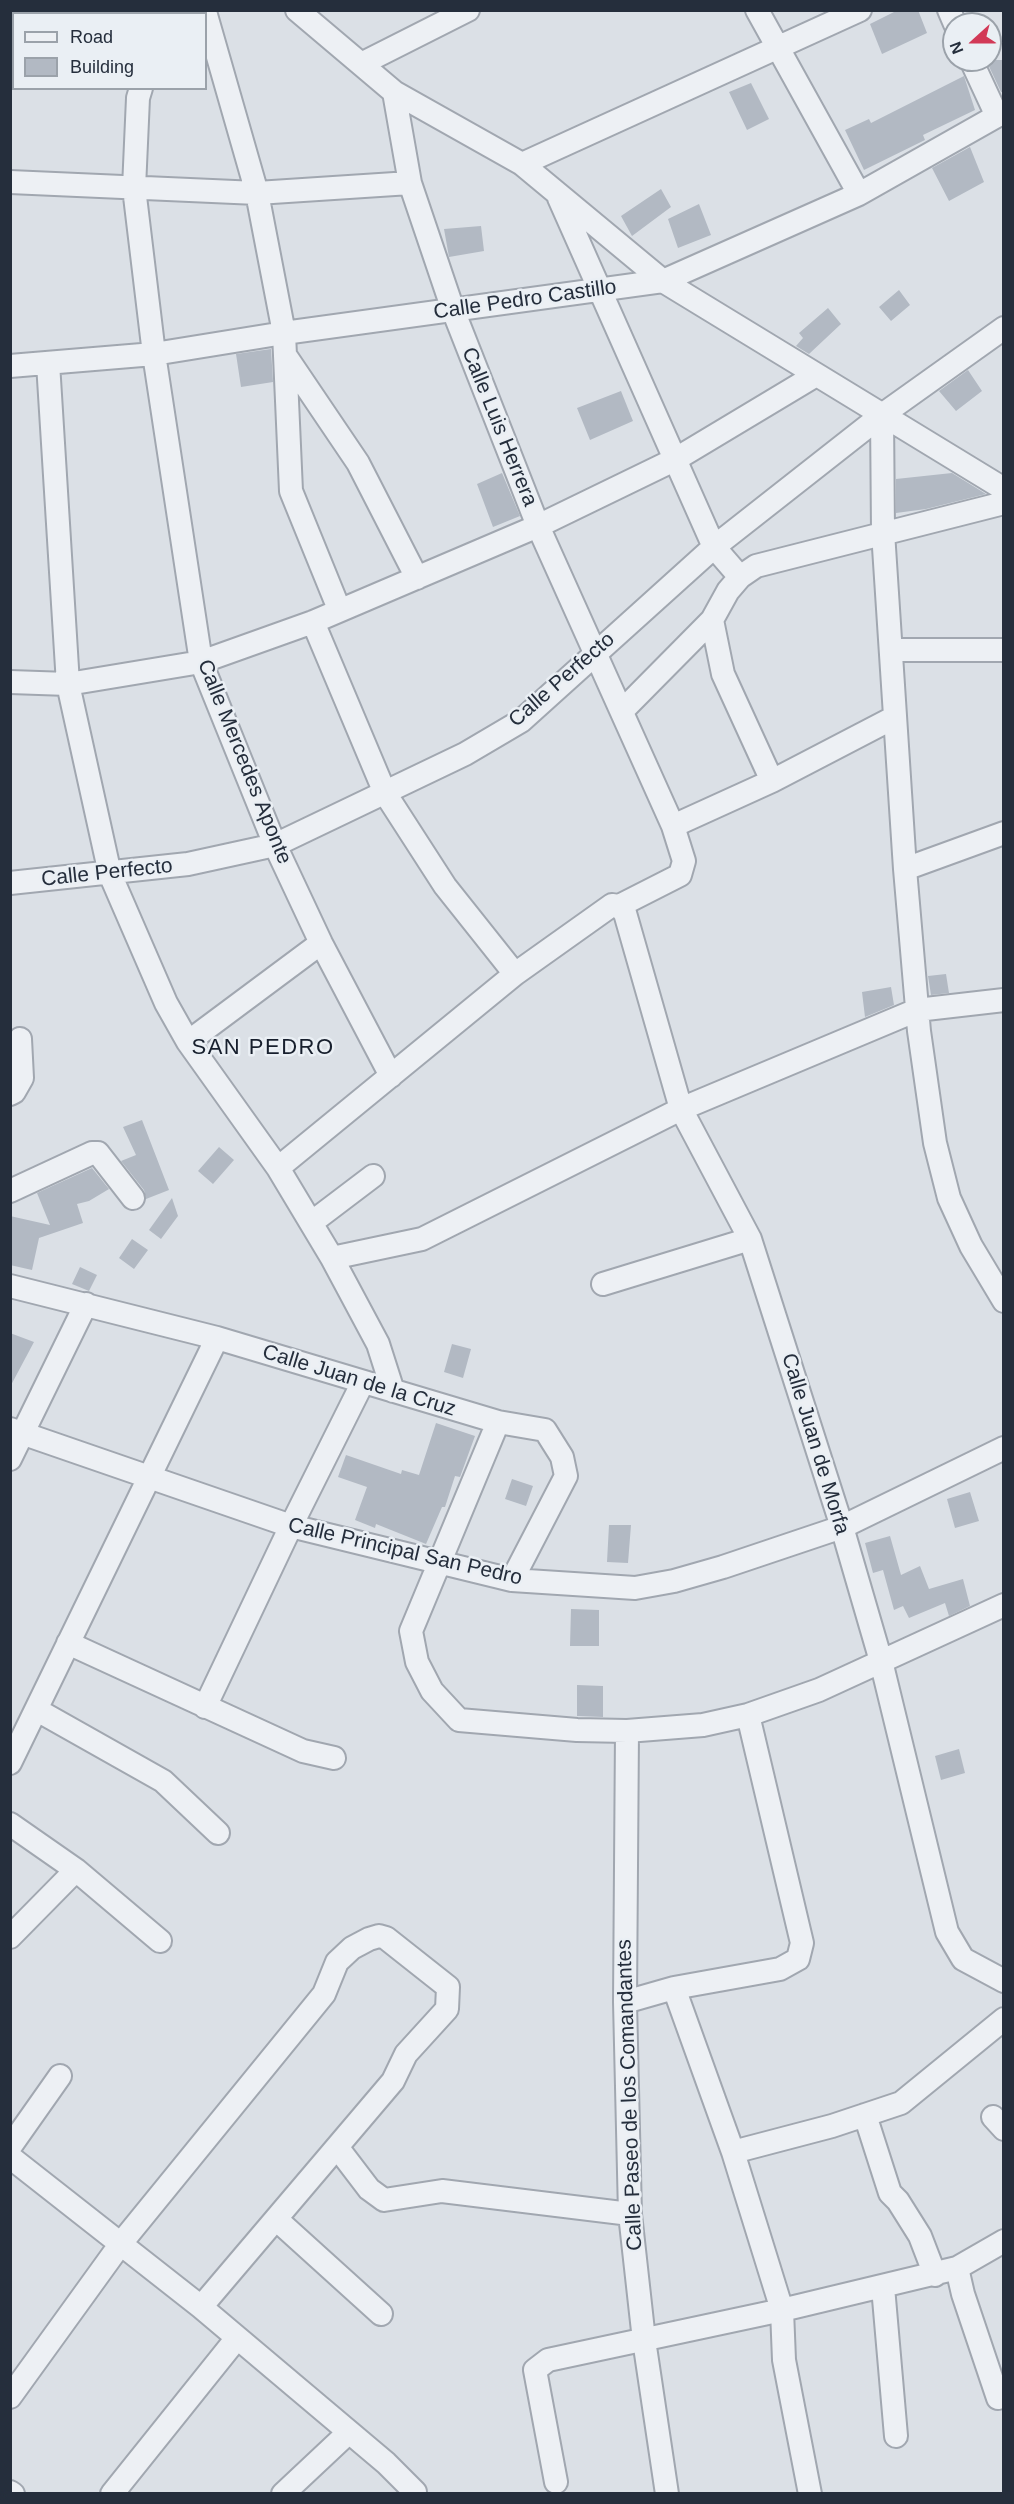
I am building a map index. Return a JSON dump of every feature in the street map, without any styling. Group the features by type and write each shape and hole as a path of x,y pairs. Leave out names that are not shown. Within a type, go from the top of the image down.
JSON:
{"street":[{"path":"74,10 93,12"},
{"path":"297,10 394,92 522,164 663,281 1004,489"},
{"path":"361,64 468,10"},
{"path":"757,10 859,194"},
{"path":"522,164 860,10"},
{"path":"207,23 257,193 285,344 291,491 339,609"},
{"path":"977,72 1000,114"},
{"name":"Calle Mercedes Aponte","path":"140,90 138,98 134,188 154,354 201,662 275,845 321,943 391,1076"},
{"name":"Calle Luis Herrera","path":"278,1168 515,974 615,906 680,875 684,861 673,826 538,526 453,310 410,183 394,92"},
{"name":"Calle Pedro Castillo","path":"10,366 285,344 453,310 663,281 859,194 1000,114"},
{"path":"10,182 257,193 410,183"},
{"path":"555,191 714,547 740,577"},
{"name":"Calle Perfecto","path":"10,883 188,864 275,845 465,754 521,722 595,652 714,547 882,415 1004,328"},
{"path":"285,344 358,463 417,578"},
{"path":"48,363 68,684 110,874 166,1003 188,1042 278,1168 332,1258 378,1344 393,1391"},
{"path":"10,682 68,684 201,662 314,622 339,609 538,526 676,459 816,375"},
{"path":"882,415 883,532 905,869 917,1010 935,1143 949,1198 971,1246 1004,1302"},
{"path":"622,711 712,620 728,591 740,577 756,566 1004,502"},
{"path":"712,620 723,674 772,781"},
{"path":"314,622 385,793 445,886 515,974"},
{"path":"891,650 1004,650"},
{"path":"673,826 772,781 895,717"},
{"path":"905,869 1004,833"},
{"name":"Calle Juan de Morfa","path":"615,906 625,913 681,1109 750,1239 842,1527 881,1661 947,1932 963,1959 1004,1981"},
{"path":"188,1042 321,943"},
{"path":"332,1258 422,1239 681,1109 917,1010 1004,1000"},
{"path":"10,1094 15,1092 22,1078 20,1039"},
{"path":"10,1191 92,1153 98,1153 133,1198"},
{"path":"311,1223 373,1176"},
{"path":"603,1284 750,1239"},
{"name":"Calle Juan de la Cruz","path":"10,1286 217,1338 498,1422 545,1430 562,1457 566,1476 512,1580"},
{"path":"10,1459 17,1431 86,1305"},
{"path":"10,1763 217,1338"},
{"path":"205,1707 363,1382"},
{"path":"498,1422 411,1631 417,1662 432,1691 459,1720 577,1730 627,1731 703,1725 748,1715 819,1690 1004,1605"},
{"name":"Calle Principal San Pedro","path":"17,1431 291,1526 439,1564 512,1580 635,1588 674,1581 723,1567 842,1527 1004,1448"},
{"path":"68,1643 303,1751 334,1758"},
{"path":"37,1710 162,1781 218,1833"},
{"path":"625,2002 674,1988 780,1969 798,1959 802,1942 748,1715"},
{"name":"Calle Paseo de los Comandantes","path":"627,1731 625,2002 630,2214 644,2340 667,2493"},
{"path":"10,1824 76,1870 160,1941"},
{"path":"10,1937 76,1870"},
{"path":"10,2397 122,2242 324,1994 337,1962 352,1948 379,1936 386,1938 448,1987 447,2009 406,2054 393,2081 201,2307"},
{"path":"674,1988 733,2152 782,2310 784,2360 810,2493"},
{"path":"733,2152 901,2103 1004,2019"},
{"path":"10,2147 60,2076"},
{"path":"865,2115 890,2193 898,2201 920,2236 935,2275"},
{"path":"337,2147 369,2189 384,2200 442,2191 630,2214"},
{"path":"10,2157 122,2242 201,2307 386,2463 415,2492"},
{"path":"276,2219 381,2314"},
{"path":"556,2482 535,2370 548,2360 935,2275 957,2268 1004,2241"},
{"path":"957,2268 963,2294 998,2398"},
{"path":"883,2287 896,2436"},
{"path":"112,2493 237,2338"},
{"path":"283,2493 348,2433"}],"building":[{"path":"898,10 918,10 927,33 882,54 870,24"},
{"path":"1002,60 1004,60 1004,92 1001,92 992,72 1002,72"},
{"path":"964,76 975,110 923,135 925,140 864,170 845,130 869,119 871,123"},
{"path":"751,83 769,119 747,130 729,92"},
{"path":"970,147 984,182 949,201 932,168"},
{"path":"661,189 671,207 632,236 621,216"},
{"path":"699,204 711,235 678,248 668,219"},
{"path":"481,226 484,251 449,257 444,229"},
{"path":"899,290 910,305 891,321 879,307"},
{"path":"828,308 841,324 809,354 796,346 803,338 799,333"},
{"path":"271,349 273,382 241,387 236,354"},
{"path":"968,370 982,391 956,411 939,391"},
{"path":"621,391 633,421 590,440 577,408"},
{"path":"502,473 520,516 493,527 477,484"},
{"path":"952,473 986,494 926,509 896,513 896,479"},
{"path":"946,974 949,993 931,995 928,976"},
{"path":"891,987 894,1005 865,1017 862,992"},
{"path":"142,1120 169,1190 146,1199 144,1190 121,1161 136,1155 123,1127"},
{"path":"219,1147 234,1160 213,1184 198,1171"},
{"path":"92,1168 109,1189 89,1201 77,1204 83,1223 39,1238 32,1270 10,1265 10,1216 50,1225 37,1193"},
{"path":"172,1198 178,1216 161,1239 149,1230"},
{"path":"132,1239 148,1250 134,1269 119,1258"},
{"path":"80,1267 97,1275 89,1291 72,1284"},
{"path":"10,1333 34,1342 10,1387"},
{"path":"452,1344 471,1349 463,1378 444,1372"},
{"path":"436,1423 475,1436 460,1477 455,1476 445,1507 442,1507 426,1544 376,1524 375,1528 355,1520 367,1487 338,1477 346,1455 401,1474 402,1470 419,1475"},
{"path":"512,1479 533,1486 526,1506 505,1499"},
{"path":"970,1492 979,1521 955,1528 947,1499"},
{"path":"609,1525 631,1525 628,1563 607,1562"},
{"path":"890,1536 901,1575 920,1566 929,1589 963,1579 970,1606 949,1616 945,1603 909,1618 903,1606 894,1610 883,1570 873,1573 865,1543"},
{"path":"571,1609 599,1610 599,1646 570,1646"},
{"path":"577,1685 603,1686 603,1717 577,1716"},
{"path":"959,1749 965,1773 941,1780 935,1756"}],"district":[{"name":"SAN PEDRO","path":"263,1048"}]}
